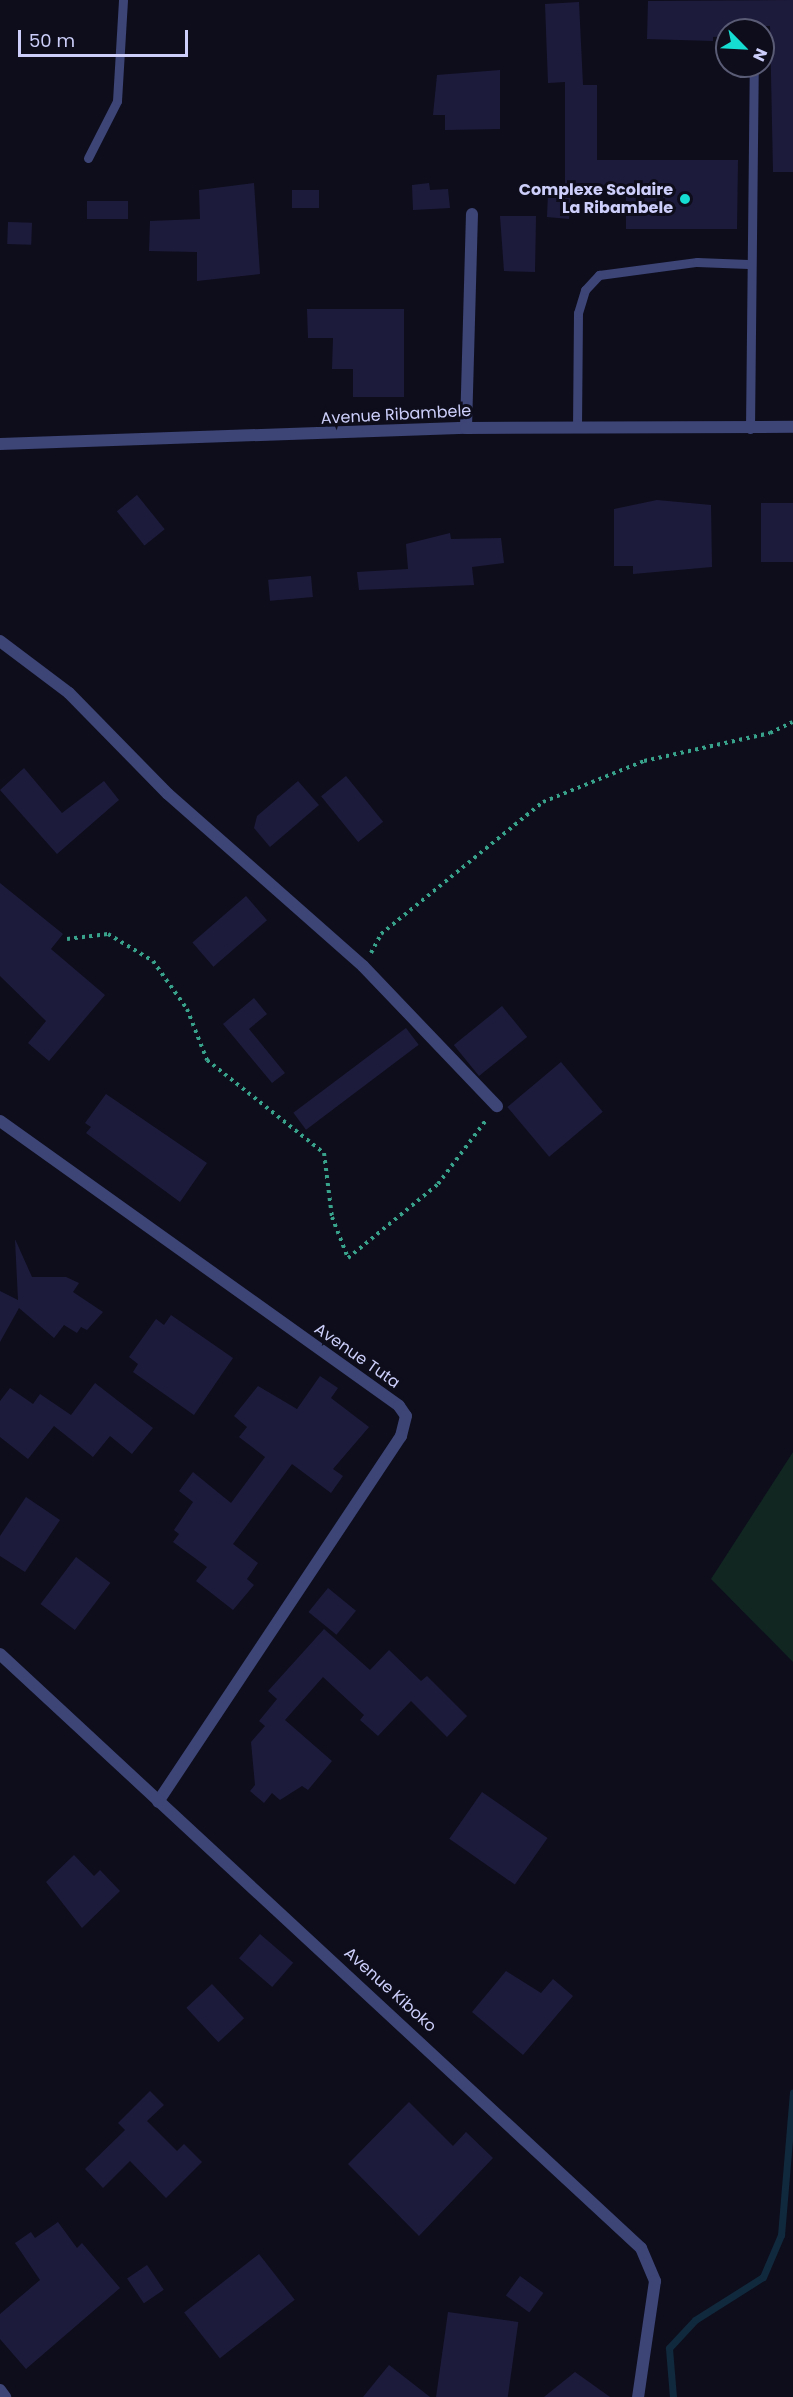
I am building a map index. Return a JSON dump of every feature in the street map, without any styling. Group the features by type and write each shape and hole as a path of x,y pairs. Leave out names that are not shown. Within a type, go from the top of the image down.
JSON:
{"street":[{"path":"466,428 472,214"},
{"name":"Avenue Ribambele","path":"0,444 466,428 750,429 793,426"},
{"path":"0,641 69,693 168,794 363,966 497,1106"},
{"name":"Avenue Tuta","path":"0,1121 406,1416 401,1436 158,1802"},
{"name":"Avenue Kiboko","path":"0,1654 641,2248 655,2281 638,2397"},
{"path":"0,2390 5,2397"}],"lane":[{"path":"88,158 117,101 123,0"},
{"path":"750,429 747,264 754,78"},
{"path":"577,428 578,313 585,290 599,275 697,261 747,264"}],"path":[{"path":"363,966 381,934 543,802 644,761 758,736 793,722"},
{"path":"67,939 108,934 153,961 187,1009 207,1060 324,1153 332,1217 348,1257 438,1184 497,1106"}],"green space":[{"path":"793,1452 793,1662 711,1579"}],"building":[{"path":"793,0 793,172 773,172 771,78 775,78 775,18 715,18 713,41 647,39 648,1"},
{"path":"579,2 583,85 597,85 597,160 738,160 737,229 626,229 626,192 571,194 569,219 547,217 548,193 565,194 565,82 548,83 545,4"},
{"path":"500,70 500,129 445,130 445,115 433,115 437,75"},
{"path":"254,183 260,274 197,281 197,252 149,251 150,221 200,219 199,190"},
{"path":"429,183 430,190 448,189 450,208 413,210 412,185"},
{"path":"292,190 319,190 319,208 292,208"},
{"path":"87,201 128,201 128,219 87,219"},
{"path":"500,216 536,216 535,272 504,271"},
{"path":"8,222 32,223 31,245 7,244"},
{"path":"307,309 404,309 404,397 353,397 353,369 332,369 333,338 308,338"},
{"path":"137,495 165,529 144,546 117,511"},
{"path":"657,500 711,505 712,567 633,574 633,566 614,566 614,509"},
{"path":"761,503 793,503 793,562 761,562"},
{"path":"450,533 451,539 501,538 504,563 472,567 474,585 359,590 357,572 408,569 406,544"},
{"path":"311,576 313,597 270,601 268,580"},
{"path":"24,768 62,813 104,781 119,800 57,854 0,790"},
{"path":"346,776 383,822 358,842 321,796"},
{"path":"298,781 319,805 270,847 254,828 257,816"},
{"path":"0,883 63,934 51,949 105,995 49,1061 28,1043 46,1021 0,976"},
{"path":"246,896 267,920 213,967 192,943"},
{"path":"254,998 267,1014 249,1029 285,1073 272,1083 223,1024"},
{"path":"502,1006 527,1037 479,1076 454,1045"},
{"path":"406,1028 419,1045 306,1130 293,1113"},
{"path":"561,1062 603,1112 549,1157 507,1107"},
{"path":"106,1094 207,1163 180,1202 86,1133 91,1127 85,1123"},
{"path":"15,1239 32,1277 66,1277 79,1283 73,1292 103,1312 87,1330 81,1327 77,1333 64,1325 54,1338 19,1308 0,1342 0,1291 18,1300"},
{"path":"171,1315 233,1358 194,1415 133,1372 138,1364 129,1357 156,1319 164,1325"},
{"path":"320,1376 338,1388 331,1398 369,1427 333,1469 343,1476 331,1493 292,1464 233,1544 258,1563 247,1579 254,1585 233,1610 196,1581 207,1567 173,1542 179,1534 174,1530 193,1502 179,1491 193,1472 231,1503 265,1457 239,1437 247,1427 234,1416 258,1386 297,1409"},
{"path":"95,1383 153,1428 132,1454 110,1436 93,1457 54,1426 28,1459 0,1437 0,1401 10,1388 33,1404 40,1394 71,1415"},
{"path":"26,1497 60,1520 25,1572 0,1556 0,1536"},
{"path":"76,1557 110,1583 75,1630 40,1604"},
{"path":"328,1588 356,1611 336,1635 308,1612"},
{"path":"324,1629 370,1670 389,1650 421,1681 427,1676 467,1716 447,1737 411,1701 378,1736 360,1720 364,1715 323,1677 285,1720 332,1761 308,1790 302,1786 280,1800 272,1793 264,1803 250,1791 255,1785 251,1742 265,1726 259,1721 277,1699 268,1691"},
{"path":"482,1792 548,1838 515,1885 449,1839"},
{"path":"74,1855 94,1876 100,1870 120,1891 82,1928 46,1882"},
{"path":"260,1934 293,1963 272,1987 239,1958"},
{"path":"506,1971 541,1993 553,1979 573,1996 523,2055 472,2012"},
{"path":"212,1984 244,2018 218,2042 186,2008"},
{"path":"150,2091 164,2105 147,2121 177,2151 184,2144 202,2162 166,2198 130,2161 103,2188 85,2169 125,2130 118,2123"},
{"path":"409,2102 453,2146 466,2132 493,2158 419,2236 348,2164"},
{"path":"58,2222 77,2248 82,2243 120,2288 26,2369 0,2339 0,2314 40,2280 15,2243 31,2232 35,2238"},
{"path":"259,2254 295,2300 220,2358 184,2312"},
{"path":"147,2265 164,2290 144,2303 127,2278"},
{"path":"520,2276 543,2293 529,2312 506,2295"},
{"path":"448,2312 518,2322 508,2397 436,2397"},
{"path":"389,2365 430,2397 363,2397"},
{"path":"575,2372 610,2397 544,2397"}],"waterway":[{"path":"673,2397 669,2348 695,2320 763,2277 781,2235 793,2093"}],"place":[{"name":"Complexe Scolaire La Ribambele","path":"685,199"}]}
